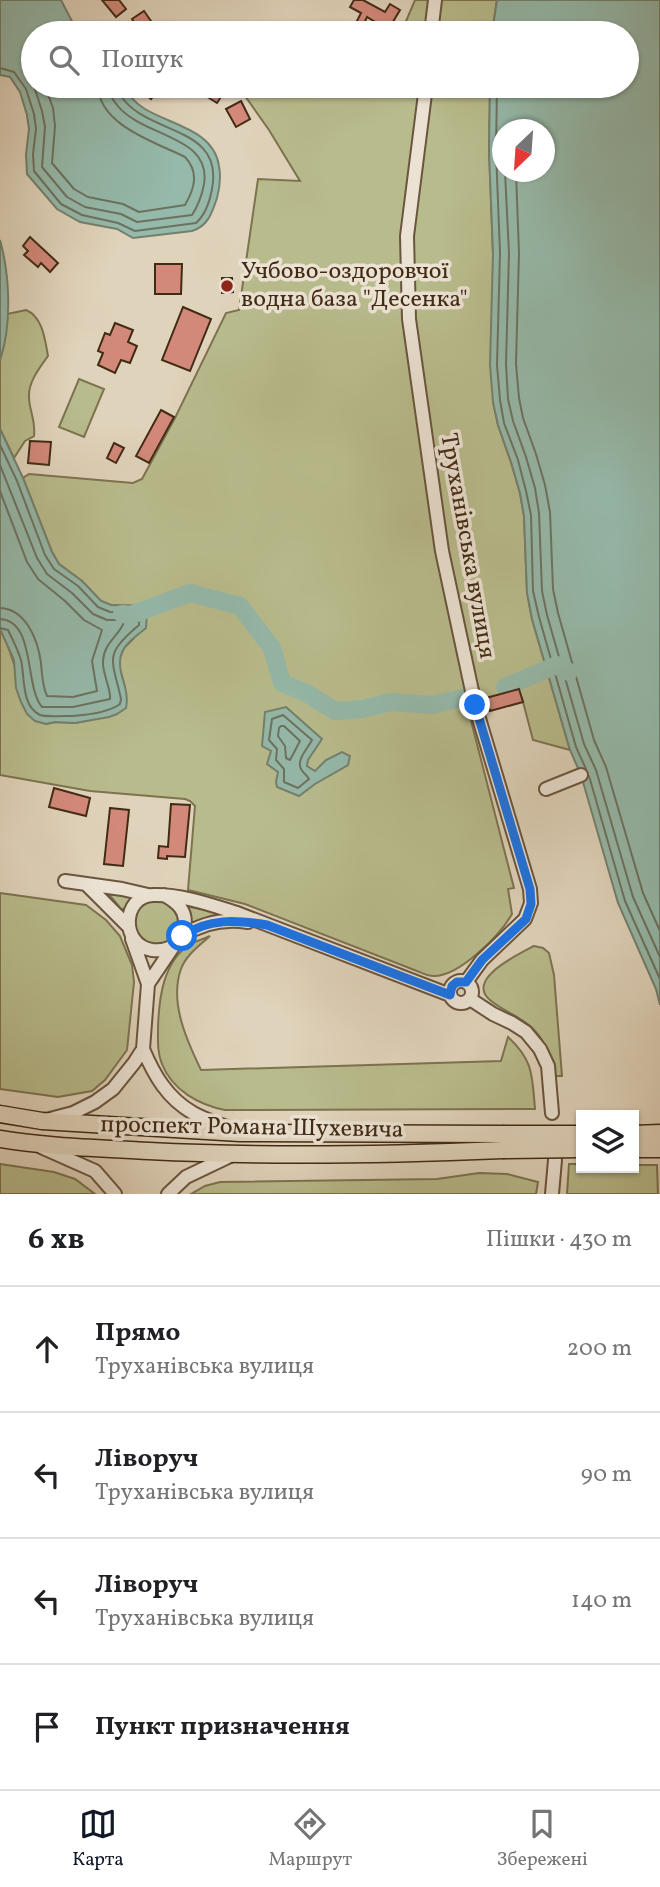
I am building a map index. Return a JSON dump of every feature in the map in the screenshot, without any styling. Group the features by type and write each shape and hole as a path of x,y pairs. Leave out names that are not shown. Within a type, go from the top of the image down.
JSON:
{"main road":[{"name":"проспект Романа Шухевича","path":"0,1114 42,1121 240,1133 503,1142"},
{"path":"639,1133 660,1133"},
{"path":"503,1142 576,1135"},
{"name":"проспект Романа Шухевича","path":"0,1139 37,1145 232,1155 411,1154 503,1142"},
{"path":"503,1142 576,1149"},
{"path":"639,1149 660,1149"}],"street":[{"path":"432,21 435,0"},
{"name":"Труханівська вулиця","path":"424,98 407,236 409,319 442,551 475,705 530,889 531,904 526,919 482,960 466,982"},
{"path":"547,789 581,775"},
{"path":"65,881 204,903 450,995 459,1003 466,1003 470,999 472,990 466,982 460,981 454,984 450,995"},
{"path":"88,886 145,949 166,950 194,928 218,921 239,920 267,925"},
{"path":"42,1121 72,1113 95,1102 113,1089 143,1049 148,984 130,931 130,913 136,902 148,895"},
{"path":"148,984 179,940 185,922 176,902 164,895"},
{"path":"470,999 526,1032 540,1049 548,1066 552,1113"},
{"path":"143,1049 162,1086 176,1101 194,1114 240,1133"},
{"path":"37,1145 94,1171 115,1194"},
{"path":"168,1194 186,1177 232,1155"},
{"path":"552,1194 555,1160"}],"shaded area":[{"path":"415,0 497,0 494,21 406,21"},
{"path":"246,98 490,98 493,402 520,493 524,516 527,592 532,619 570,750 533,740 522,698 469,713 514,888 508,889 512,914 478,953 455,970 433,976 245,904 188,890 195,806 190,801 90,791 0,775 0,629 15,667 46,724 75,723 117,714 125,687 118,662 124,648 134,638 138,606 111,605 101,601 82,581 59,564 23,478 29,474 133,483 142,479 226,313 239,310 258,179 300,181"},
{"path":"26,310 40,323 48,356 35,375 29,391 34,436 25,441 14,458 0,429 0,360 7,314"},
{"path":"79,379 104,389 84,437 59,427"},
{"path":"107,892 133,897 124,909 121,909"},
{"path":"0,893 86,905 106,920 120,936 132,965 134,982 127,1050 105,1080 92,1091 58,1097 0,1089"},
{"path":"156,899 172,906 179,922 172,938 156,945 140,938 133,922 140,906"},
{"path":"187,908 214,911 215,917 190,923"},
{"path":"210,936 186,959 181,969 177,995 181,1021 201,1070 501,1061 508,1037 523,1054 530,1070 535,1109 225,1110 196,1100 179,1089 162,1064 158,1046 159,1016 164,981 174,960 190,944"},
{"path":"534,946 549,953 554,975 562,1076 555,1076 546,1047 535,1031 495,1004 484,992 484,984 497,968"},
{"path":"0,1164 54,1172 75,1179 95,1194 0,1194"},
{"path":"569,1164 576,1164 576,1173 639,1173 639,1165 657,1165 658,1194 567,1194"},
{"path":"479,1173 507,1174 538,1182 536,1194 191,1194 220,1182 437,1179"}],"water":[{"path":"0,0 61,0 72,21 21,21 21,95 10,77 0,75"},
{"path":"497,0 660,0 660,1005 656,989 618,903 532,619 527,593 524,516 520,493 493,402 490,365 493,253 490,98 639,98 639,21 494,21"},
{"path":"22,98 131,98 155,115 190,130 209,144 219,166 218,194 209,218 202,226 192,231 133,238 117,229 80,222 57,209 27,174 27,115"},
{"path":"0,240 6,269 8,316 0,360"},
{"path":"0,429 59,564 82,581 101,601 111,605 138,606 147,614 146,628 127,644 121,655 127,701 126,708 117,714 75,723 46,724 35,721 27,714 21,702 16,688 14,660 0,629"},
{"path":"286,707 322,739 307,766 315,771 326,760 342,752 350,756 348,765 299,796 277,787 278,772 267,764 271,751 262,746 265,712"}],"building":[{"path":"102,0 119,0 126,9 116,17"},
{"path":"354,0 363,0 385,12 390,4 400,10 393,21 373,21 367,17 365,21 357,21 361,13 350,7"},
{"path":"144,11 151,21 133,21 132,19"},
{"path":"241,101 250,119 236,127 226,109"},
{"path":"30,237 58,263 50,272 41,263 38,267 24,255 28,251 23,246"},
{"path":"155,264 182,264 181,294 155,294"},
{"path":"222,278 232,278 233,292 222,293"},
{"path":"183,307 211,319 190,371 162,360"},
{"path":"115,323 133,330 128,342 137,346 130,363 121,360 115,373 98,365 103,353 98,351 105,333 110,335"},
{"path":"161,410 174,417 149,463 136,456"},
{"path":"30,441 51,442 49,465 28,463"},
{"path":"114,443 124,448 116,463 107,458"},
{"path":"519,689 523,702 490,711 486,698"},
{"path":"54,788 90,798 86,816 49,807"},
{"path":"171,804 190,805 185,857 158,858 159,846 168,847"},
{"path":"110,808 129,810 123,866 104,864"}],"waterway":[{"path":"122,614 131,615 190,593 240,606 272,648 282,683 306,693 335,711 362,709 391,702 432,705 463,698"},
{"path":"505,687 557,665 569,672"}],"place":[{"name":"Учбово-оздоровчої водна база \"Десенка\"","path":"227,286"}],"route":[{"path":"182,936 194,928 218,921 239,920 267,925 450,995 452,986 457,982 466,982 482,960 526,919 531,904 530,889 475,705"}]}
